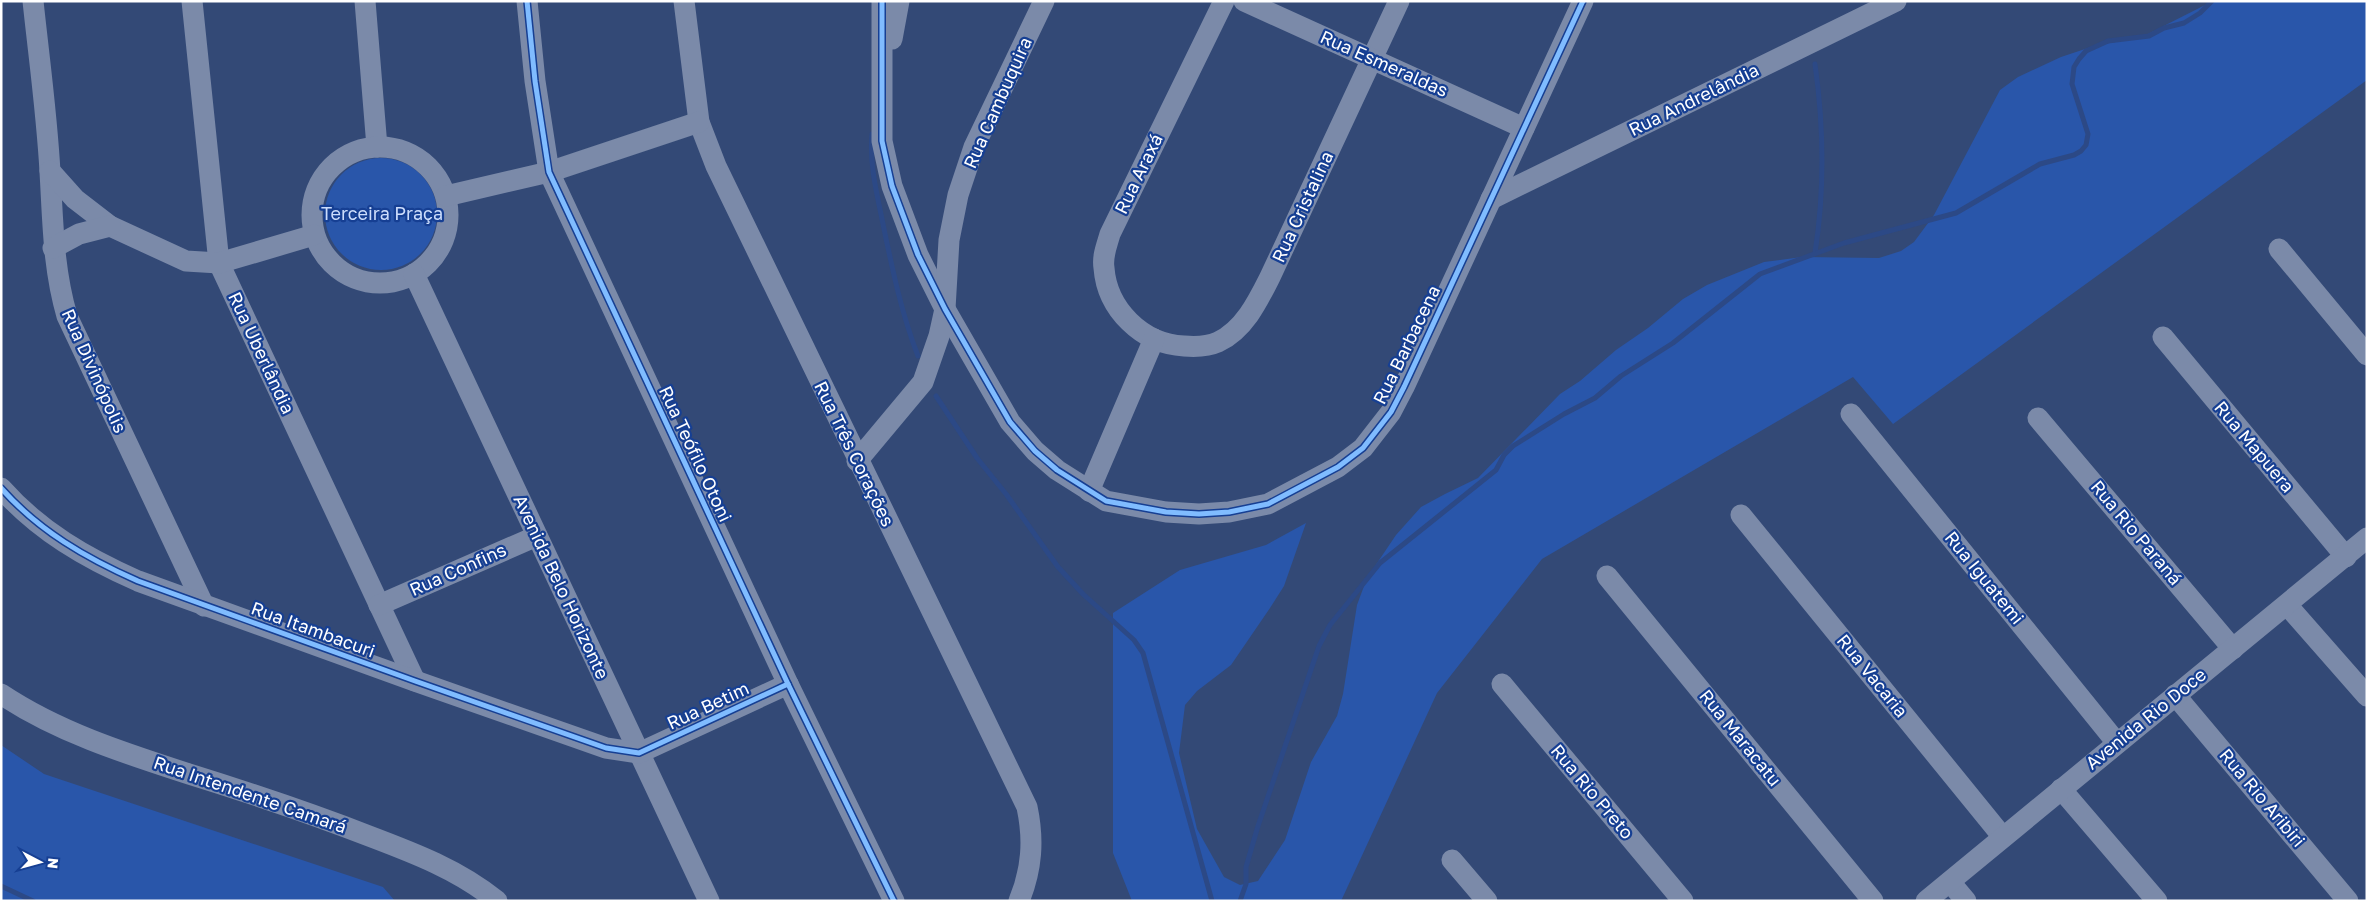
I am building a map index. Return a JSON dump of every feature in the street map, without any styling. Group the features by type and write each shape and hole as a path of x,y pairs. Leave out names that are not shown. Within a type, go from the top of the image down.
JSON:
{"street":[{"name":"Rua Divinópolis","path":"33,1 50,171 53,248 60,294 67,316 204,606"},
{"name":"Rua Uberlândia","path":"192,1 218,264 415,681"},
{"path":"365,1 377,147"},
{"name":"Rua Teófilo Otoni","path":"526,1 535,82 549,172 788,684 894,901"},
{"name":"Rua Três Corações","path":"684,1 699,122 716,166 857,461 1026,807 1032,845 1030,862 1019,901"},
{"path":"882,1 882,140 892,186 918,255 944,309 1010,422 1035,450 1057,470 1098,496 1154,339"},
{"path":"883,86 899,1"},
{"name":"Rua Cambuquira","path":"857,461 924,382 939,336 944,309 948,240 958,195 974,147 1044,1"},
{"name":"Rua Araxá","path":"1154,339 1130,324 1118,309 1107,286 1103,266 1105,249 1110,234 1224,1"},
{"name":"Rua Esmeraldas","path":"1244,1 1524,128"},
{"name":"Rua Cristalina","path":"1154,339 1174,346 1200,347 1218,342 1234,331 1247,317 1270,277 1399,1"},
{"name":"Rua Barbacena","path":"1098,496 1166,512 1200,514 1229,512 1268,504 1307,485 1344,462 1376,433 1398,399 1584,1"},
{"name":"Rua Andrelândia","path":"1491,199 1896,1"},
{"path":"446,196 549,172 699,122"},
{"path":"377,147 399,150 420,159 431,169 446,196 448,214 446,232 439,249 428,263 414,274 397,281 379,283 360,280 344,272 331,261 314,235 313,208 318,189 328,172 341,159 358,150 377,147"},
{"path":"50,171 75,199 110,226 186,261 218,264 314,235"},
{"path":"53,248 79,234 110,226"},
{"path":"2279,249 2367,354"},
{"name":"Avenida Belo Horizonte","path":"414,274 709,901"},
{"name":"Rua Mapuera","path":"2163,337 2346,557"},
{"name":"Rua Iguatemi","path":"1851,414 2117,743"},
{"name":"Rua Rio Paraná","path":"2038,418 2233,649"},
{"name":"Rua Itambacuri","path":"1,488 14,503 49,532 94,561 138,581 576,739 606,748 639,753"},
{"name":"Rua Vacaria","path":"1741,515 2002,836"},
{"name":"Rua Confins","path":"379,605 537,536"},
{"name":"Avenida Rio Doce","path":"1926,901 2002,836 2367,538"},
{"name":"Rua Maracatu","path":"1607,576 1873,901"},
{"path":"2287,605 2367,696"},
{"name":"Rua Betim","path":"639,753 788,684"},
{"name":"Rua Rio Preto","path":"1502,684 1683,901"},
{"name":"Rua Intendente Camará","path":"1,694 42,718 95,742 312,814 414,853 472,883 497,901"},
{"name":"Rua Rio Aribiri","path":"2176,695 2348,901"},
{"path":"2061,789 2157,901"},
{"path":"1452,860 1487,901"},
{"path":"1950,882 1966,901"}],"green space":[{"path":"2213,1 2367,1 2367,80 1893,424 1853,377 1542,559 1437,693 1341,901 1132,901 1113,853 1113,613 1180,570 1266,545 1306,523 1284,586 1270,608 1231,665 1197,691 1185,705 1179,753 1197,829 1224,877 1240,885 1258,881 1285,840 1311,762 1337,716 1343,694 1357,605 1367,578 1396,535 1421,507 1478,478 1560,394 1580,381 1616,350 1648,328 1683,299 1707,285 1764,262 1802,257 1879,258 1901,251 1914,242 1934,215 2000,90 2018,77 2061,57 2094,46 2142,37"},
{"name":"Terceira Praça","path":"381,158 402,162 421,174 433,193 437,214 433,235 421,254 402,266 381,270 360,266 341,254 329,235 325,214 329,193 341,174 360,162"},
{"path":"1,745 44,774 383,887 395,901 1,901"}],"waterway":[{"path":"1240,901 1246,884 1246,867 1258,826 1319,646 1330,625 1380,563 1496,470 1504,455 1513,446 1564,414 1595,398 1621,376 1673,343 1760,274 1844,243 1956,213 2040,164 2074,155 2081,151 2086,145 2088,134 2072,84 2074,67 2079,59 2086,51 2108,41 2149,36 2164,28 2184,23 2200,13 2212,1"},
{"path":"1815,64 1822,135 1822,182 1815,253"},
{"path":"872,134 873,170 884,229 894,277 918,356"},
{"path":"936,396 977,458 1006,494 1058,567 1083,594 1134,640 1143,653 1212,901"},
{"path":"1,886 33,901"}],"cycle path":[{"path":"527,1 535,81 549,172 788,684 894,901"},
{"path":"882,1 882,141 892,186 918,255 945,309 1010,422 1035,451 1057,470 1106,501 1166,512 1199,514 1229,512 1268,504 1338,467 1363,448 1391,412 1583,1"},
{"path":"1,488 31,517 64,542 100,563 138,581 606,748 639,753 788,684"}]}
